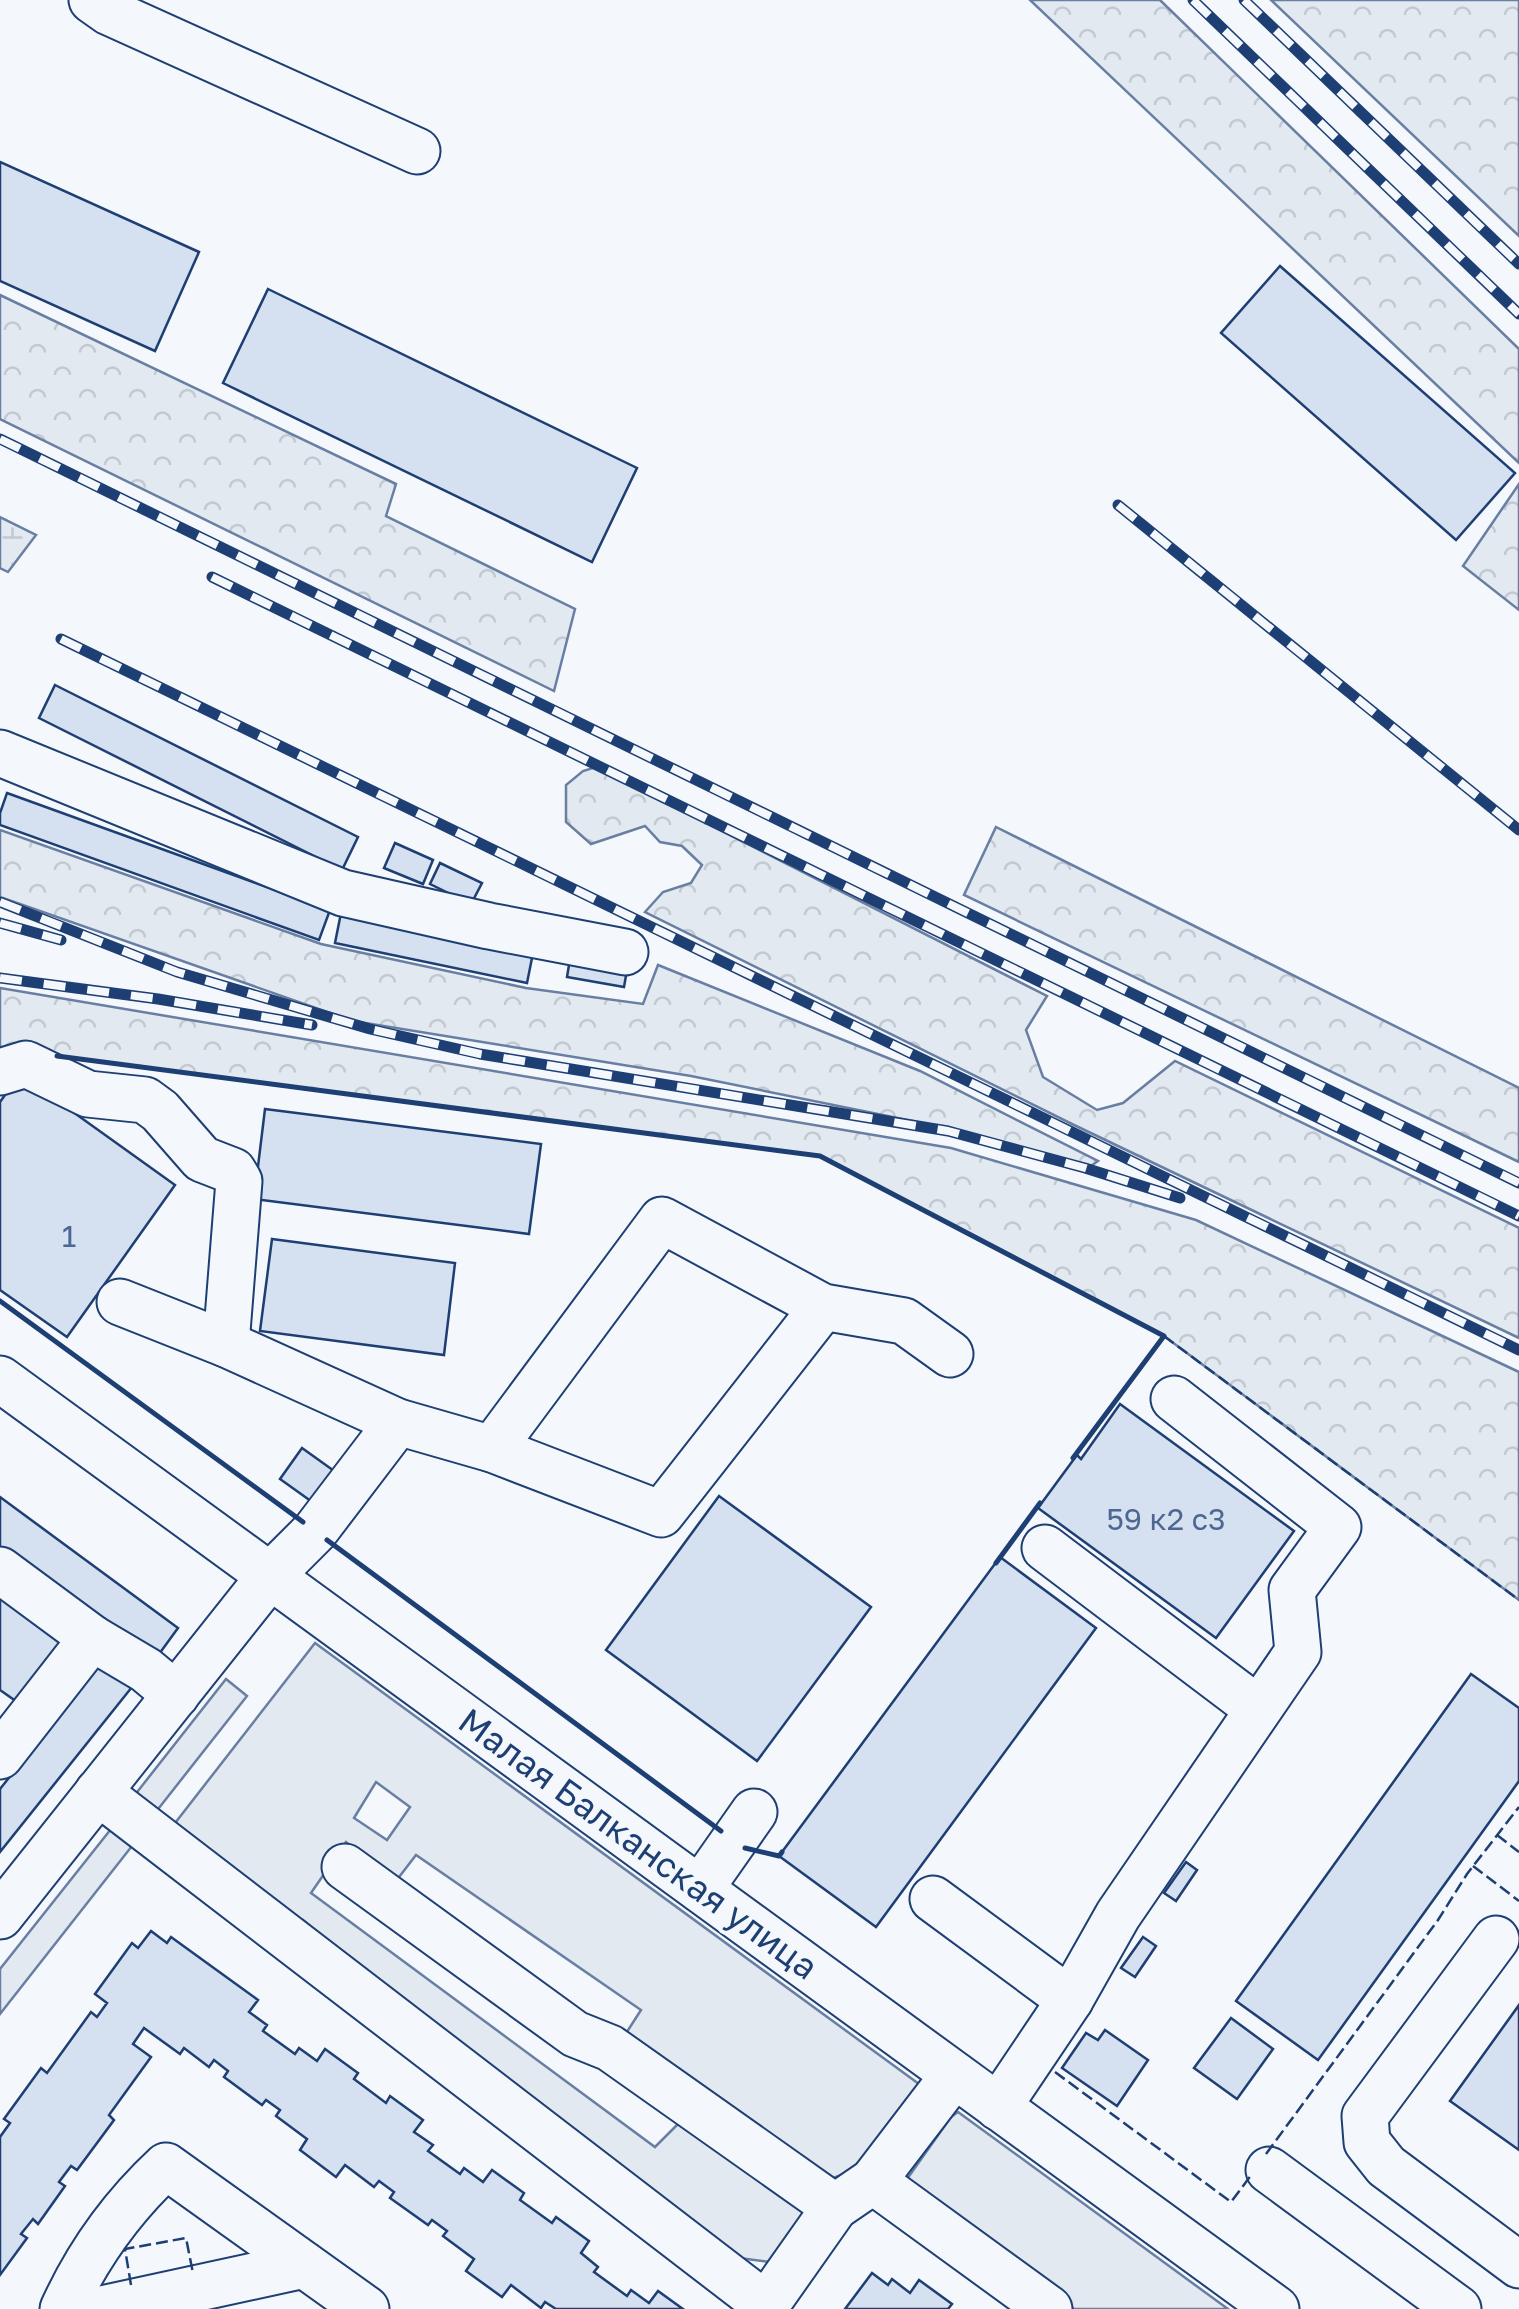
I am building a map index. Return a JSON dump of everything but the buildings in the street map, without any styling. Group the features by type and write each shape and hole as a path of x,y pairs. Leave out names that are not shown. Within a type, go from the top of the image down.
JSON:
{"street":[{"path":"92,0 110,12 417,151"},
{"path":"0,753 344,893 624,952"},
{"path":"0,1072 26,1064 88,1094 146,1100 202,1159 232,1170 238,1181 226,1344"},
{"path":"492,1449 662,1220 823,1307 904,1321 950,1354"},
{"path":"120,1302 226,1344 398,1422 492,1449 660,1514 823,1307"},
{"name":"Малая Балканская улица","path":"0,1379 1276,2309"},
{"path":"998,2106 1070,2000 1118,1914 1298,1652 1292,1590 1338,1528 1174,1399"},
{"path":"0,1916 270,1576 315,1532 398,1422"},
{"path":"1046,1548 1258,1709"},
{"path":"0,1570 92,1638 146,1670 176,1695"},
{"path":"7,1732 92,1638"},
{"path":"98,1792 767,2307 836,2207 873,2181 954,2075"},
{"path":"700,1890 754,1812"},
{"path":"345,1866 575,2034 610,2048 836,2207"},
{"path":"933,1899 1070,2000"},
{"path":"1496,1940 1365,2116 1368,2142 1386,2166 1519,2264"},
{"path":"64,2309 80,2270 121,2213 166,2166 366,2309"},
{"path":"1268,2170 1458,2309"},
{"path":"873,2181 1049,2309"},
{"path":"102,2309 304,2264"}],"green space":[{"path":"1030,0 1160,0 1519,349 1519,463"},
{"path":"1271,0 1519,0 1519,236"},
{"path":"0,295 396,484 386,516 575,609 554,691 0,419"},
{"path":"1519,484 1519,610 1463,566"},
{"path":"0,517 36,535 8,572 0,568"},
{"path":"596,767 1047,996 1026,1030 1043,1077 1097,1110 1123,1103 1175,1061 1519,1228 1519,1338 1072,1124 645,912 663,892 691,883 702,865 682,846 660,842 645,826 591,844 566,822 566,785 583,771"},
{"path":"996,827 1519,1088 1519,1162 964,895"},
{"path":"0,830 321,944 526,988 643,1004 658,965 920,1071 1098,1161 1091,1166 942,1127 691,1076 353,1021 0,897"},
{"path":"0,988 951,1148 1196,1220 1519,1372 1519,1600 1164,1336 820,1156 0,1049"},
{"path":"315,1643 919,2084 852,2171 828,2180 623,2038 641,2010 416,1855 396,1881 346,1842 311,1893 655,2147 684,2118 801,2201 805,2218 770,2262 732,2257 305,1930 309,1925 303,1920 299,1925 172,1827","holes":["376,1782 410,1807 387,1840 354,1818"]},
{"path":"226,1679 247,1696 155,1813 134,1796"},
{"path":"111,1829 132,1846 0,2014 0,1969"},
{"path":"958,2112 1228,2309 1074,2309 914,2193 907,2179"}],"railway":[{"path":"1193,0 1519,314"},
{"path":"1244,0 1519,264"},
{"path":"0,439 1519,1183"},
{"path":"1118,505 1519,830"},
{"path":"212,577 1519,1216"},
{"path":"61,639 1519,1350"},
{"path":"0,902 177,972 370,1029 480,1054 948,1131 1180,1198"},
{"path":"0,923 61,940"},
{"path":"0,978 312,1025"}],"fence":[{"path":"1164,1336 1519,1600"},
{"path":"1266,2154 1519,1807"},
{"path":"1497,1835 1519,1852"},
{"path":"1473,1866 1519,1901"},
{"path":"1055,2072 1231,2202 1252,2174"},
{"path":"131,2285 125,2249 186,2238 193,2273"}],"wall":[{"path":"57,1056 820,1156 1164,1336 1073,1458"},
{"path":"0,1301 303,1522"},
{"path":"996,1563 1040,1503"},
{"path":"327,1540 721,1831"},
{"path":"745,1848 779,1856 782,1852"}]}
